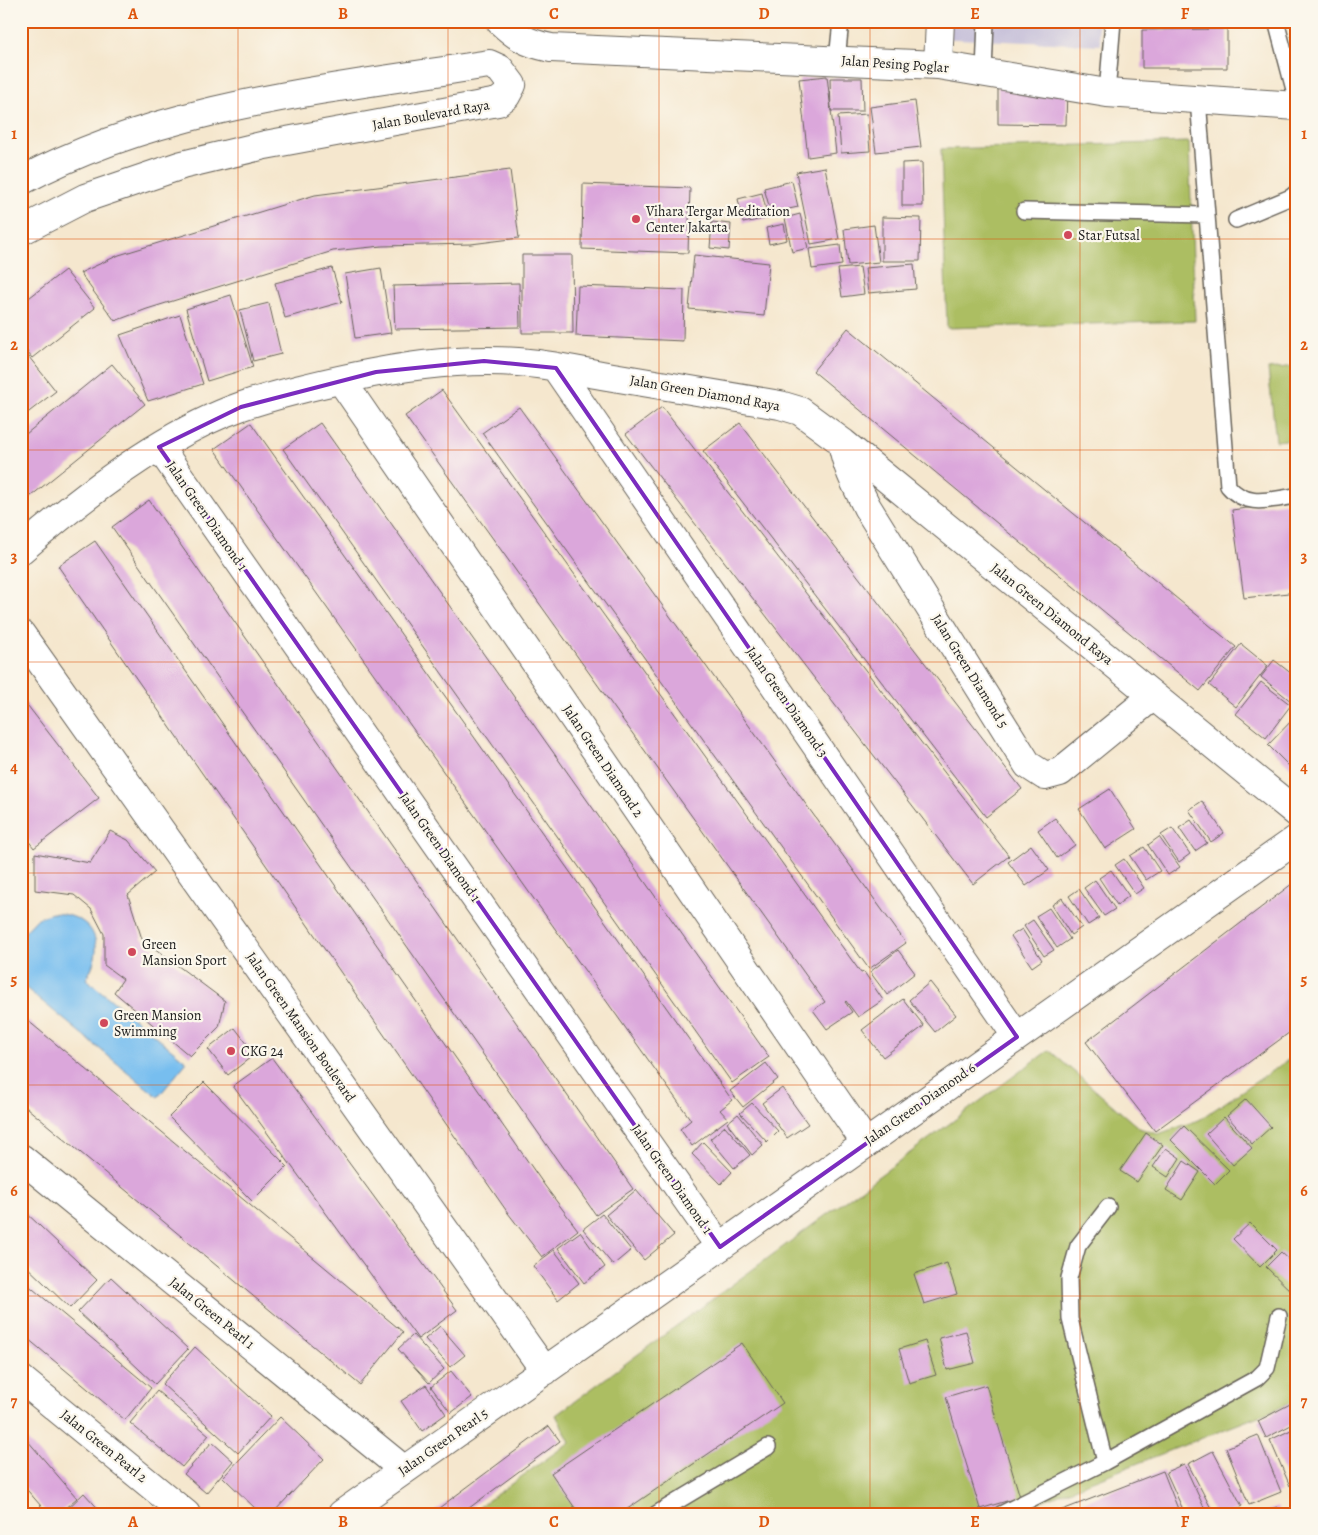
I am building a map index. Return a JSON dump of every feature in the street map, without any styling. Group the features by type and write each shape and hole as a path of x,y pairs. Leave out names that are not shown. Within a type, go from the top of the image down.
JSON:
{"street":[{"name":"Jalan Pesing Poglar","path":"500,21 515,35 530,44 550,48 938,64 1107,93 1297,106"},
{"path":"938,64 940,21"},
{"name":"Jalan Boulevard Raya","path":"21,181 50,165 140,131 260,101 489,64 500,69 512,85 506,96 498,102 264,145 182,165 85,198 21,232"},
{"name":"Jalan Green Diamond Raya","path":"21,550 90,494 160,447 241,407 301,388 414,365 448,362 521,362 780,405 800,411 842,442 1152,697 1297,813"},
{"name":"Jalan Green Diamond 3","path":"556,368 1017,1037"},
{"name":"Jalan Green Diamond 2","path":"341,380 865,1142"},
{"name":"Jalan Green Diamond 5","path":"842,442 852,478 867,507 1028,766 1044,776 1060,772 1152,697"},
{"name":"Jalan Green Diamond 1","path":"160,447 720,1247"},
{"name":"Jalan Green Mansion Boulevard","path":"21,634 546,1371"},
{"name":"Jalan Green Diamond 6","path":"546,1371 865,1142 1297,839"},
{"name":"Jalan Green Pearl 1","path":"21,1158 403,1469"},
{"name":"Jalan Green Pearl 5","path":"342,1514 403,1469 546,1371"},
{"name":"Jalan Green Pearl 2","path":"21,1379 186,1514"}],"lane":[{"path":"838,60 841,21"},
{"path":"984,72 986,21"},
{"path":"1107,93 1113,21"},
{"path":"1276,21 1297,100"},
{"path":"1198,98 1228,486 1237,497 1251,502 1297,496"},
{"path":"1236,220 1291,197 1297,192"},
{"path":"1024,211 1206,215"},
{"path":"1105,1462 1070,1319 1069,1278 1078,1246 1108,1207"},
{"path":"1001,1514 1105,1462 1257,1378 1267,1368 1279,1316"},
{"path":"656,1514 768,1447"}],"highlighted area":[{"path":"484,361 556,368 1017,1037 720,1247 159,447 241,407 376,372"}],"shaded area":[{"path":"932,21 1097,21 1101,45 931,38"}],"green space":[{"name":"Star Futsal","path":"1189,142 1195,321 947,328 941,149"},
{"path":"1297,366 1297,439 1276,441 1268,369"},
{"path":"1049,1050 1139,1128 1158,1134 1199,1120 1297,1054 1297,1401 1008,1514 469,1514 570,1442 556,1415"}],"water":[{"name":"Green Mansion Swimming","path":"52,913 78,919 93,934 96,943 96,954 86,979 187,1062 158,1097 21,984 21,936 38,918"}],"building":[{"path":"1227,29 1227,68 1142,68 1142,30"},
{"path":"827,76 836,153 808,157 799,79"},
{"path":"830,78 862,78 863,111 831,111"},
{"path":"998,87 1067,89 1066,125 998,124"},
{"path":"915,101 921,147 876,152 870,107"},
{"path":"867,114 870,151 841,153 838,116"},
{"path":"922,162 923,206 902,206 902,163"},
{"path":"825,167 839,239 811,244 796,172"},
{"path":"510,170 519,238 471,244 382,246 333,251 147,309 115,321 80,273 119,255 315,195"},
{"path":"792,181 798,207 771,213 764,188"},
{"name":"Vihara Tergar Meditation Center Jakarta","path":"583,184 690,188 688,253 582,249"},
{"path":"762,193 768,218 743,223 738,199"},
{"path":"800,214 808,248 792,252 785,218"},
{"path":"882,217 921,218 920,261 882,261"},
{"path":"712,222 731,224 729,250 710,248"},
{"path":"784,224 787,240 769,244 766,228"},
{"path":"874,225 879,262 848,265 844,229"},
{"path":"840,245 842,265 812,269 809,249"},
{"path":"522,255 572,255 573,333 522,333"},
{"path":"694,255 769,263 764,316 689,309"},
{"path":"914,264 916,289 868,293 865,268"},
{"path":"860,267 864,294 842,297 838,269"},
{"path":"332,268 342,302 285,318 275,283"},
{"path":"381,268 391,333 355,338 345,274"},
{"path":"65,270 95,308 32,358 21,344 21,304"},
{"path":"519,283 520,327 395,329 393,286"},
{"path":"578,286 684,290 683,341 576,336"},
{"path":"231,295 253,367 207,381 186,309"},
{"path":"269,303 281,354 253,361 240,310"},
{"path":"180,315 203,384 148,401 120,335"},
{"path":"848,328 1236,647 1200,691 813,371"},
{"path":"21,347 56,391 21,418"},
{"path":"112,364 145,404 21,504 21,438"},
{"path":"442,390 861,973 864,972 883,1000 858,1017 846,1001 852,1012 827,1029 813,1010 825,1002 405,416"},
{"path":"519,407 906,943 869,969 482,433"},
{"path":"662,407 1009,856 973,884 626,434"},
{"path":"251,423 732,1100 720,1110 728,1119 692,1146 680,1129 691,1120 214,449"},
{"path":"320,423 769,1057 732,1083 283,449"},
{"path":"740,423 1022,789 986,817 703,451"},
{"path":"149,500 633,1189 596,1215 112,527"},
{"path":"1297,501 1297,592 1244,598 1232,510"},
{"path":"95,541 545,1186 578,1230 542,1257 508,1213 58,566"},
{"path":"1241,644 1268,666 1236,707 1209,685"},
{"path":"1274,660 1297,678 1297,706 1261,677"},
{"path":"1261,682 1291,705 1266,738 1236,714"},
{"path":"21,697 99,798 34,848 21,831"},
{"path":"1297,715 1297,769 1294,771 1268,745"},
{"path":"1110,789 1136,829 1105,849 1079,809"},
{"path":"1202,801 1224,833 1211,842 1189,810"},
{"path":"1055,818 1075,845 1057,858 1038,830"},
{"path":"1191,820 1207,843 1195,851 1179,828"},
{"path":"1172,828 1190,854 1179,862 1161,835"},
{"name":"Green Mansion Sport","path":"110,831 128,840 155,872 128,895 142,939 225,1001 219,1027 190,1056 114,992 123,979 104,965 104,934 91,909 74,895 35,890 35,853 90,863"},
{"path":"1159,837 1180,867 1168,875 1148,845"},
{"path":"1031,845 1049,870 1026,886 1008,862"},
{"path":"1144,847 1160,871 1146,880 1130,856"},
{"path":"1124,859 1144,888 1135,894 1115,865"},
{"path":"1111,870 1129,896 1117,905 1099,878"},
{"path":"1095,880 1115,909 1104,916 1084,888"},
{"path":"1297,880 1297,1027 1155,1131 1086,1042"},
{"path":"1079,889 1099,918 1088,925 1069,896"},
{"path":"1062,898 1082,927 1071,935 1052,905"},
{"path":"1049,908 1070,939 1057,948 1036,916"},
{"path":"1033,920 1054,950 1044,956 1024,926"},
{"path":"1022,929 1042,960 1032,967 1011,936"},
{"path":"898,950 915,973 887,995 870,972"},
{"path":"930,982 956,1015 935,1032 909,1000"},
{"path":"903,999 924,1026 883,1057 862,1030"},
{"path":"21,1015 403,1332 360,1385 21,1103"},
{"name":"CKG 24","path":"235,1028 255,1054 228,1075 208,1049"},
{"path":"272,1058 457,1310 418,1339 233,1086"},
{"path":"766,1063 778,1079 743,1107 730,1091"},
{"path":"204,1082 287,1166 252,1201 169,1117"},
{"path":"782,1088 808,1124 787,1138 762,1103"},
{"path":"1246,1099 1271,1127 1252,1144 1227,1116"},
{"path":"752,1103 778,1131 767,1142 740,1113"},
{"path":"738,1114 763,1145 752,1155 727,1123"},
{"path":"1224,1117 1252,1148 1233,1165 1206,1134"},
{"path":"725,1126 750,1155 734,1168 710,1139"},
{"path":"1184,1126 1229,1170 1215,1184 1171,1140"},
{"path":"1146,1133 1163,1145 1137,1182 1120,1171"},
{"path":"703,1142 732,1172 721,1184 692,1154"},
{"path":"1166,1148 1180,1158 1168,1177 1153,1167"},
{"path":"1184,1161 1200,1172 1182,1200 1166,1190"},
{"path":"636,1190 674,1235 644,1260 606,1215"},
{"path":"21,1208 97,1280 70,1308 21,1261"},
{"path":"602,1214 631,1250 613,1265 583,1229"},
{"path":"1250,1223 1277,1250 1260,1267 1233,1239"},
{"path":"580,1232 605,1267 584,1283 558,1248"},
{"path":"554,1250 579,1283 558,1300 533,1266"},
{"path":"1281,1252 1297,1267 1297,1293 1295,1295 1266,1267"},
{"path":"947,1263 957,1294 924,1304 914,1274"},
{"path":"111,1277 188,1349 155,1384 78,1312"},
{"path":"27,1284 151,1388 125,1420 21,1333 21,1290"},
{"path":"440,1326 465,1355 450,1367 425,1339"},
{"path":"966,1331 975,1363 947,1370 939,1338"},
{"path":"413,1335 444,1369 429,1383 398,1349"},
{"path":"925,1341 936,1375 909,1383 899,1349"},
{"path":"742,1343 783,1403 620,1514 579,1514 551,1473"},
{"path":"195,1347 271,1416 238,1453 162,1384"},
{"path":"451,1371 472,1397 451,1413 431,1387"},
{"path":"426,1385 446,1414 422,1431 401,1401"},
{"path":"986,1385 1020,1497 980,1509 946,1397"},
{"path":"157,1391 209,1435 182,1467 130,1423"},
{"path":"1292,1403 1297,1412 1297,1422 1266,1438 1258,1421"},
{"path":"280,1417 324,1459 272,1514 261,1514 223,1477"},
{"path":"549,1426 560,1441 461,1514 431,1514"},
{"path":"1291,1430 1297,1442 1297,1483 1290,1486 1270,1440"},
{"path":"1258,1435 1281,1492 1249,1505 1226,1448"},
{"path":"27,1440 77,1498 58,1514 48,1514 21,1483 21,1445"},
{"path":"212,1442 233,1461 206,1493 184,1474"},
{"path":"1213,1451 1242,1506 1227,1514 1214,1514 1188,1464"},
{"path":"1184,1464 1207,1514 1185,1514 1166,1472"},
{"path":"1163,1471 1180,1514 1052,1514"},
{"path":"84,1493 103,1514 62,1514"},
{"path":"1277,1507 1280,1514 1261,1514"}],"place":[{"name":"Vihara Tergar Meditation Center Jakarta","path":"636,219"},
{"name":"Star Futsal","path":"1068,235"},
{"name":"Green Mansion Sport","path":"132,952"},
{"name":"Green Mansion Swimming","path":"104,1023"},
{"name":"CKG 24","path":"231,1051"}]}
